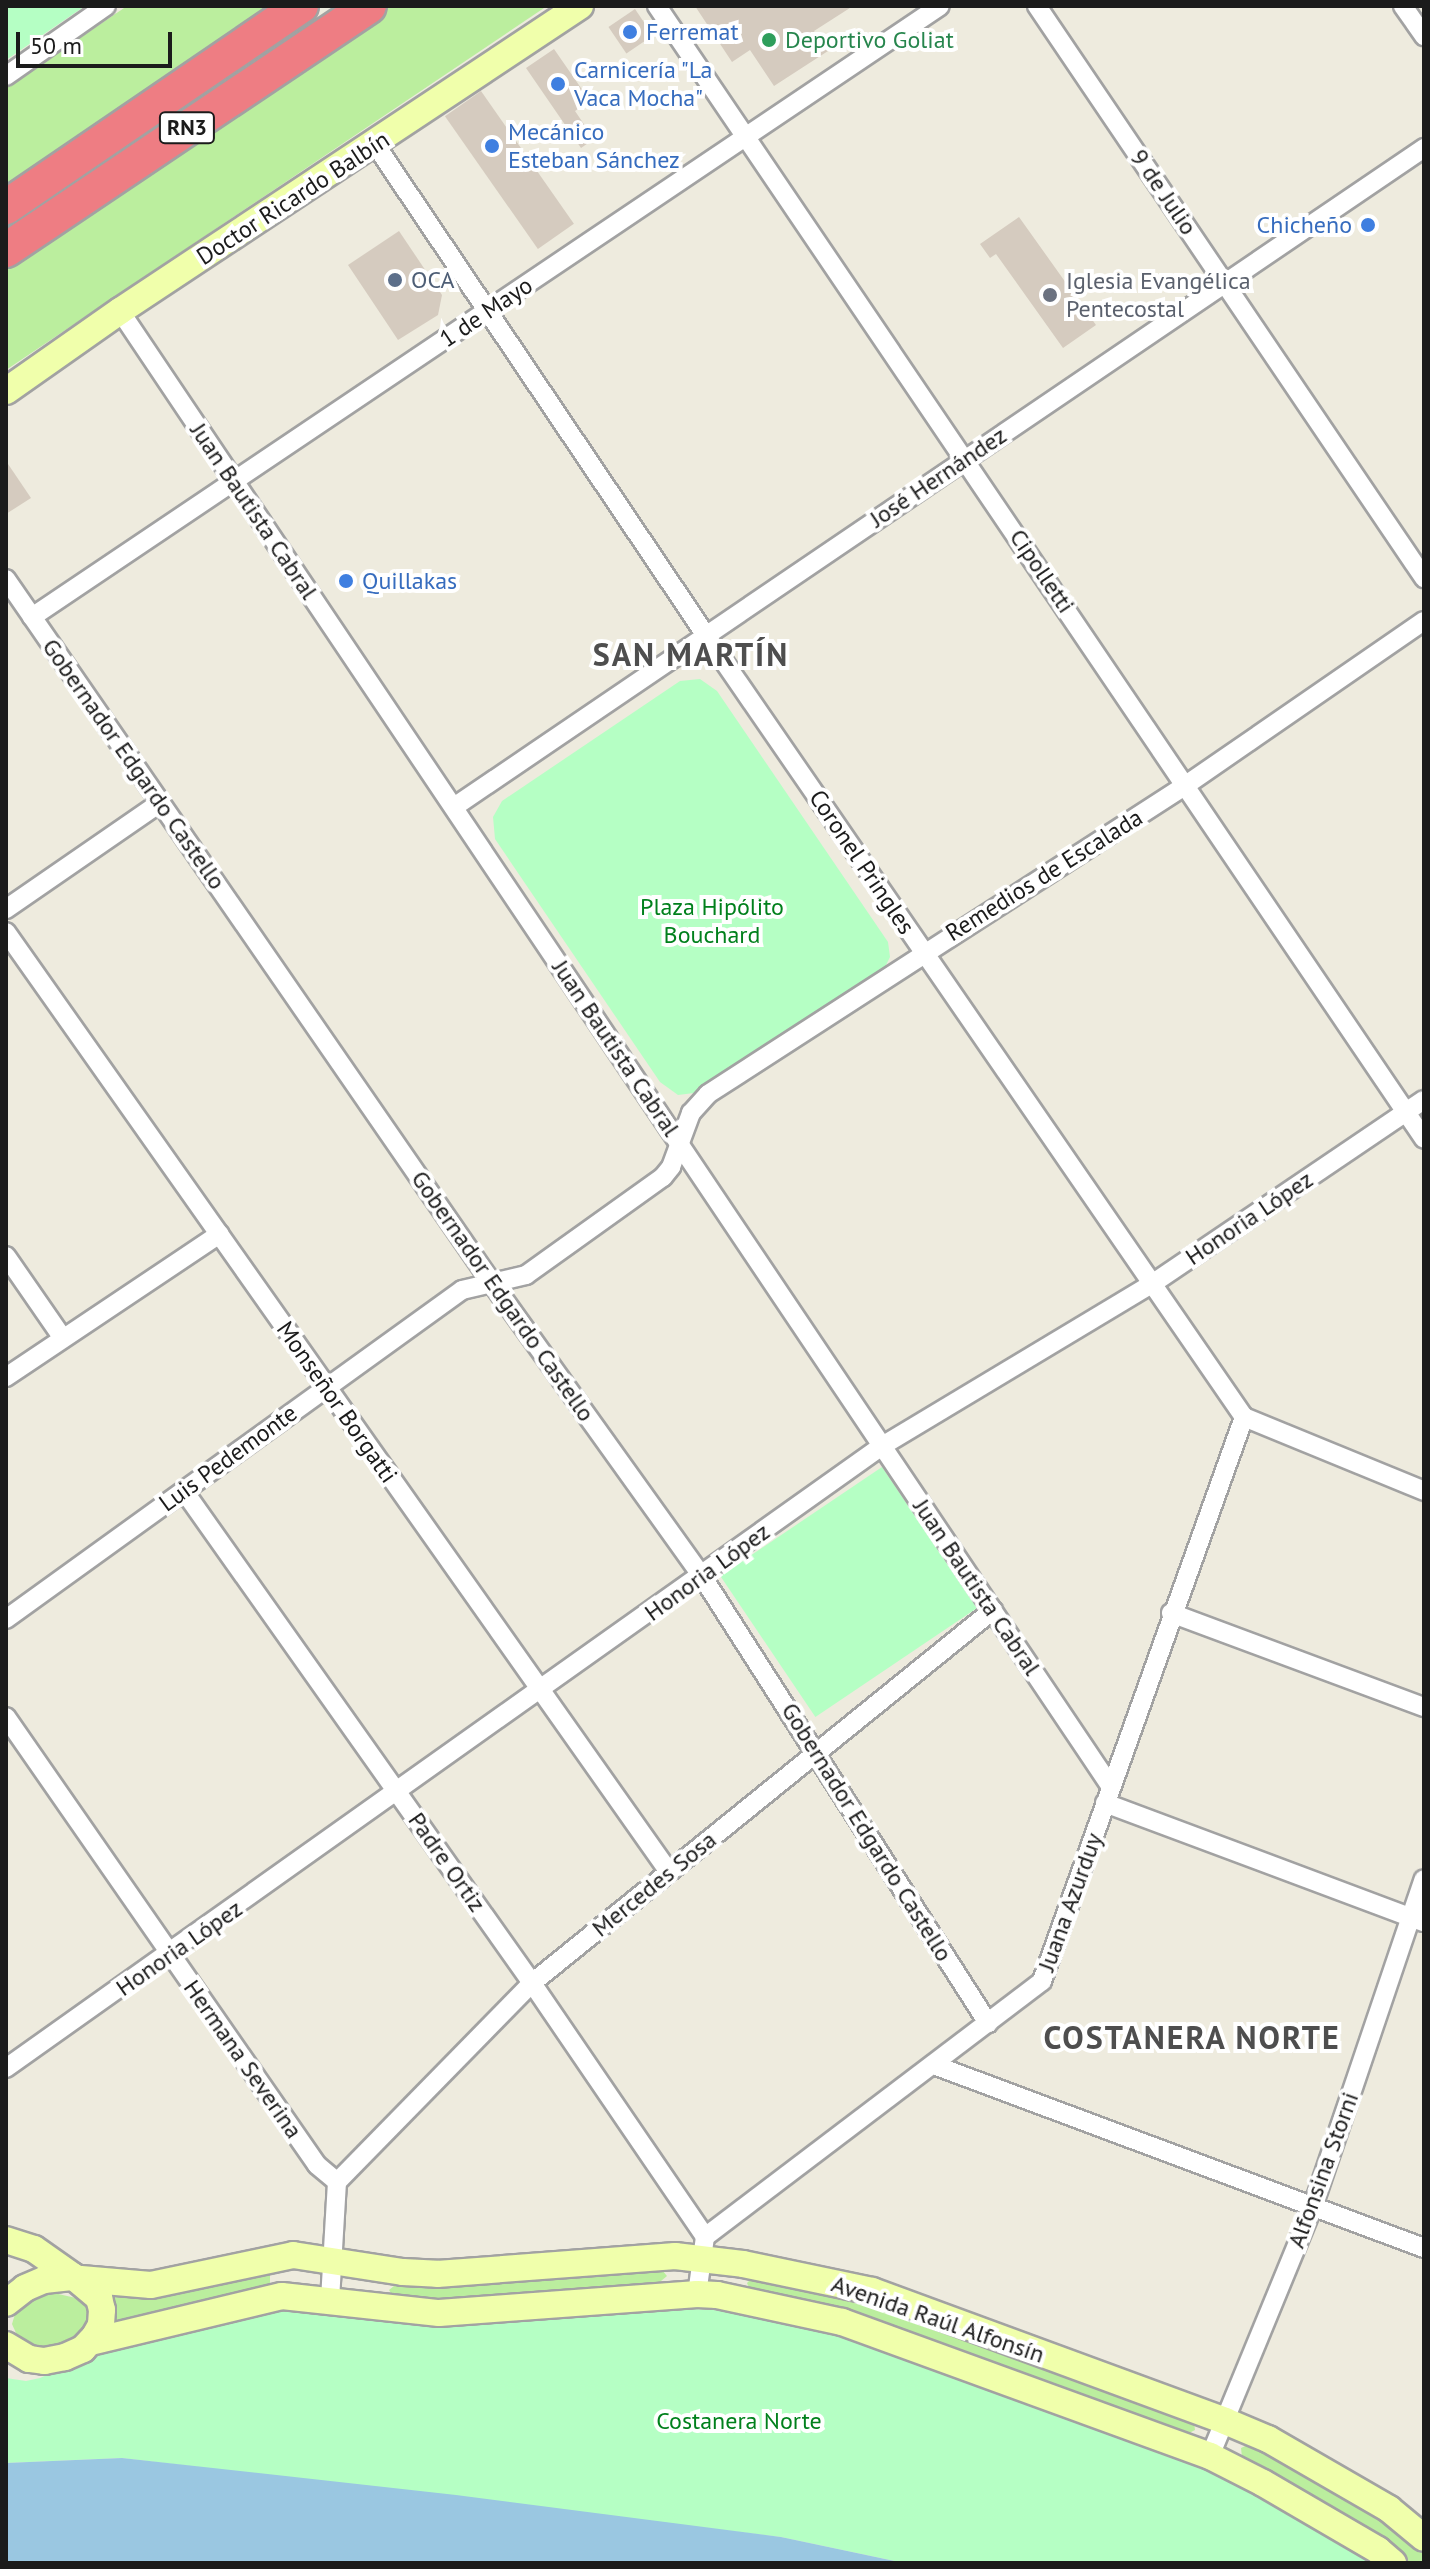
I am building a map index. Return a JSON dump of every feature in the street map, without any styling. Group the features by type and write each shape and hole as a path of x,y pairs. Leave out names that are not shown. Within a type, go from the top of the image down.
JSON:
{"highway":[{"name":"RN3","path":"6,207 301,6"},
{"name":"RN3","path":"6,250 369,6"}],"main road":[{"name":"Doctor Ricardo Balbín","path":"6,391 120,311 580,6"},
{"path":"6,2240 34,2249 78,2278 99,2298 101,2325 90,2342"},
{"name":"Avenida Raúl Alfonsín","path":"6,2303 25,2288 44,2280 78,2278 151,2285 293,2255 437,2274 675,2256 703,2247 872,2291 1225,2421 1268,2439 1389,2509 1424,2538"},
{"name":"Avenida Raúl Alfonsín","path":"6,2367 65,2357 90,2342 282,2296 439,2313 697,2294 842,2322 1210,2456 1276,2490 1393,2563"},
{"path":"6,2345 14,2353 44,2361"}],"street":[{"path":"6,76 105,6"},
{"name":"Cipolletti","path":"657,6 744,138 966,458 1424,1139"},
{"name":"1 de Mayo","path":"32,617 940,6"},
{"name":"9 de Julio","path":"1037,6 1424,578"},
{"path":"1403,6 1424,36"},
{"name":"Coronel Pringles","path":"375,144 705,634 1244,1417"},
{"name":"José Hernández","path":"454,807 1424,148"},
{"name":"Juan Bautista Cabral","path":"120,311 993,1610 1108,1795"},
{"name":"Gobernador Edgardo Castello","path":"6,579 492,1283 702,1576 988,2023"},
{"name":"Remedios de Escalada","path":"679,1141 691,1113 708,1094 923,952 1186,785 1424,621"},
{"path":"6,909 161,802"},
{"name":"Monseñor Borgatti","path":"6,932 669,1872"},
{"name":"Honoria López","path":"6,2068 170,1955 882,1446 1152,1284 1424,1100"},
{"name":"Luis Pedemonte","path":"6,1619 462,1290 526,1275 663,1177 671,1167 679,1141"},
{"path":"6,1377 220,1234"},
{"path":"6,1256 62,1337"},
{"path":"1244,1417 1424,1491"},
{"name":"Juana Azurduy","path":"703,2247 1042,1981 1171,1613 1244,1417"},
{"name":"Padre Ortiz","path":"184,1491 532,1983 703,2247"},
{"name":"Mercedes Sosa","path":"337,2182 532,1983 993,1610"},
{"path":"1171,1613 1424,1707"},
{"name":"Hermana Severina","path":"6,1717 317,2165 337,2182"},
{"path":"1108,1795 1417,1919"},
{"name":"Alfonsina Storni","path":"1210,2456 1312,2209 1417,1919 1424,1879"},
{"path":"934,2065 1312,2209 1424,2248"},
{"path":"330,2299 337,2182"},
{"path":"697,2294 703,2247"}],"green space":[{"path":"6,6 85,6 6,60"},
{"path":"127,6 278,6 6,190 6,88"},
{"path":"391,6 547,6 6,370 6,265"},
{"name":"Plaza Hipólito Bouchard","path":"700,679 717,691 888,942 890,957 884,969 702,1092 678,1095 660,1082 495,839 493,817 502,801 680,681"},
{"path":"882,1467 977,1608 815,1717 720,1576"},
{"path":"662,2270 667,2276 655,2286 425,2301 393,2296 389,2290 399,2282"},
{"path":"270,2273 270,2285 259,2289 111,2324 105,2290 148,2298"},
{"path":"751,2279 879,2304 1194,2422 1195,2430 1189,2433 1177,2431 750,2290 747,2283"},
{"path":"45,2291 76,2298 84,2302 89,2311 88,2323 73,2342 46,2351 20,2342 12,2324 18,2304"},
{"name":"Costanera Norte","path":"672,2308 752,2312 840,2331 1188,2461 1262,2494 1373,2563 904,2563 781,2537 122,2458 6,2463 6,2378 26,2381 40,2378 102,2351 260,2313 295,2309 417,2326"},
{"path":"1254,2442 1384,2519 1424,2551 1424,2563 1409,2563 1387,2544 1249,2463 1242,2457 1241,2448"}],"water":[{"path":"122,2458 456,2495 781,2537 904,2563 6,2563 6,2463"}],"building":[{"name":"Deportivo Goliat","path":"695,6 853,6 814,31 828,51 774,86 750,50 732,62"},
{"name":"Ferremat","path":"635,9 653,36 626,53 608,27"},
{"name":"Carnicería \"La Vaca Mocha\"","path":"554,49 590,101 575,111 594,139 581,148 526,68"},
{"name":"Mecánico Esteban Sánchez","path":"481,91 574,224 538,249 445,116"},
{"name":"Iglesia Evangélica Pentecostal","path":"1019,217 1096,325 1063,348 996,254 990,258 980,244"},
{"name":"OCA","path":"399,231 442,295 438,315 398,340 348,265"},
{"path":"6,461 31,498 6,514"}],"place":[{"name":"Ferremat","path":"630,32"},
{"name":"Deportivo Goliat","path":"769,40"},
{"name":"Carnicería \"La Vaca Mocha\"","path":"558,84"},
{"name":"Mecánico Esteban Sánchez","path":"492,146"},
{"name":"Chicheño","path":"1368,225"},
{"name":"OCA","path":"395,280"},
{"name":"Iglesia Evangélica Pentecostal","path":"1050,295"},
{"name":"Quillakas","path":"346,581"}],"district":[{"name":"SAN MARTÍN","path":"691,654"},
{"name":"COSTANERA NORTE","path":"1192,2037"}]}
